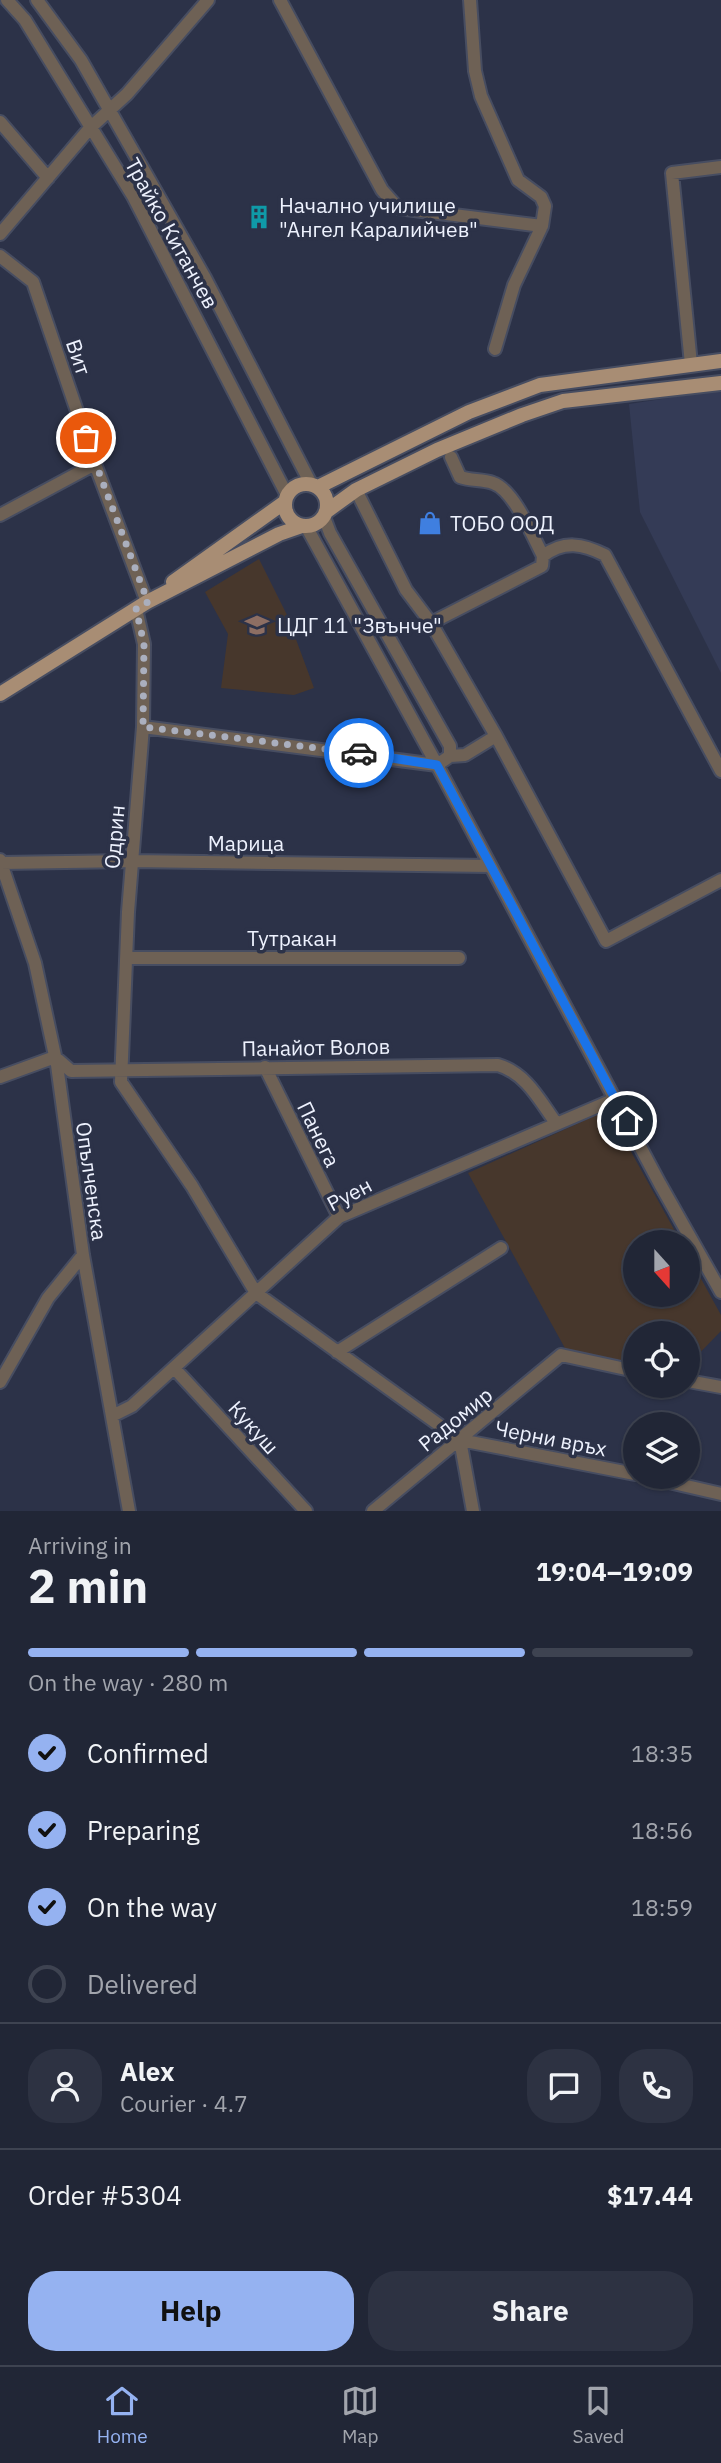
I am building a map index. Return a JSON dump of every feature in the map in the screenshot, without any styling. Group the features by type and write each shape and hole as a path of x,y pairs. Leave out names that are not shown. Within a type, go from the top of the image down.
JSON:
{"main road":[{"path":"142,606 286,498 297,486 314,486 510,395 540,385 721,361"},
{"path":"0,694 142,606 279,534 315,525 356,490 437,450 563,401 721,383"},
{"path":"314,486 326,497 326,514"},
{"path":"286,498 287,514 304,526"}],"street":[{"name":"Трайко Китанчев","path":"6,0 24,20 133,196 286,498"},
{"name":"Трайко Китанчев","path":"37,0 80,61 205,278 314,486"},
{"path":"0,234 90,128 208,0"},
{"path":"280,0 382,190 398,208 542,226"},
{"path":"470,0 475,71 481,96 518,180 543,201 542,226 514,285 495,349"},
{"path":"0,122 48,178"},
{"path":"691,365 672,173 721,167"},
{"name":"Вит","path":"0,256 33,282 142,606"},
{"path":"431,623 542,565 543,556 510,496 494,483 460,477 451,457"},
{"path":"0,514 95,464"},
{"path":"356,490 406,590 431,623 496,736 606,941 721,880"},
{"path":"326,514 330,533 450,746 450,756"},
{"path":"304,526 437,765 615,1100 721,1292"},
{"path":"543,556 553,548 574,543 605,555 721,771"},
{"name":"Одрин","path":"120,1068 131,861 143,727 142,606"},
{"path":"143,727 437,765 450,756 465,755 496,736"},
{"name":"Марица","path":"1,861 490,866"},
{"name":"Опълченска","path":"1,861 35,963 55,1057 83,1255 129,1511"},
{"name":"Тутракан","path":"126,958 459,958"},
{"path":"0,1077 55,1057"},
{"name":"Панайот Волов","path":"55,1057 71,1071 120,1068 498,1065 510,1069 530,1087 555,1123"},
{"path":"120,1068 121,1082 192,1186 256,1293 460,1440 473,1511"},
{"name":"Панега","path":"265,1068 339,1217"},
{"name":"Руен","path":"112,1416 132,1406 339,1217 555,1123 615,1100"},
{"path":"337,1352 501,1248"},
{"path":"0,1382 48,1297 83,1255"},
{"name":"Радомир","path":"373,1511 561,1355 623,1368"},
{"name":"Кукуш","path":"174,1368 306,1511"},
{"path":"700,1383 721,1387"},
{"name":"Черни връх","path":"460,1440 623,1472"},
{"path":"699,1489 721,1494"}],"shaded area":[{"path":"721,390 721,673 640,512 629,404"},
{"name":"ЦДГ 11 \"Звънче\"","path":"259,559 287,615 314,688 294,695 221,688 228,634 205,592"},
{"path":"608,1110 674,1230 623,1230 623,1307 700,1307 700,1277 721,1315 721,1331 700,1353 700,1321 623,1321 623,1361 566,1350 468,1173"}],"way so far":[{"path":"86,438 148,602 136,609 144,644 143,727 359,753"}],"place":[{"name":"Начално училище \"Ангел Каралийчев\"","path":"259,217"},
{"name":"ТОБО ООД","path":"430,523"},
{"name":"ЦДГ 11 \"Звънче\"","path":"257,625"}],"route":[{"path":"359,753 437,765 627,1121"}]}
